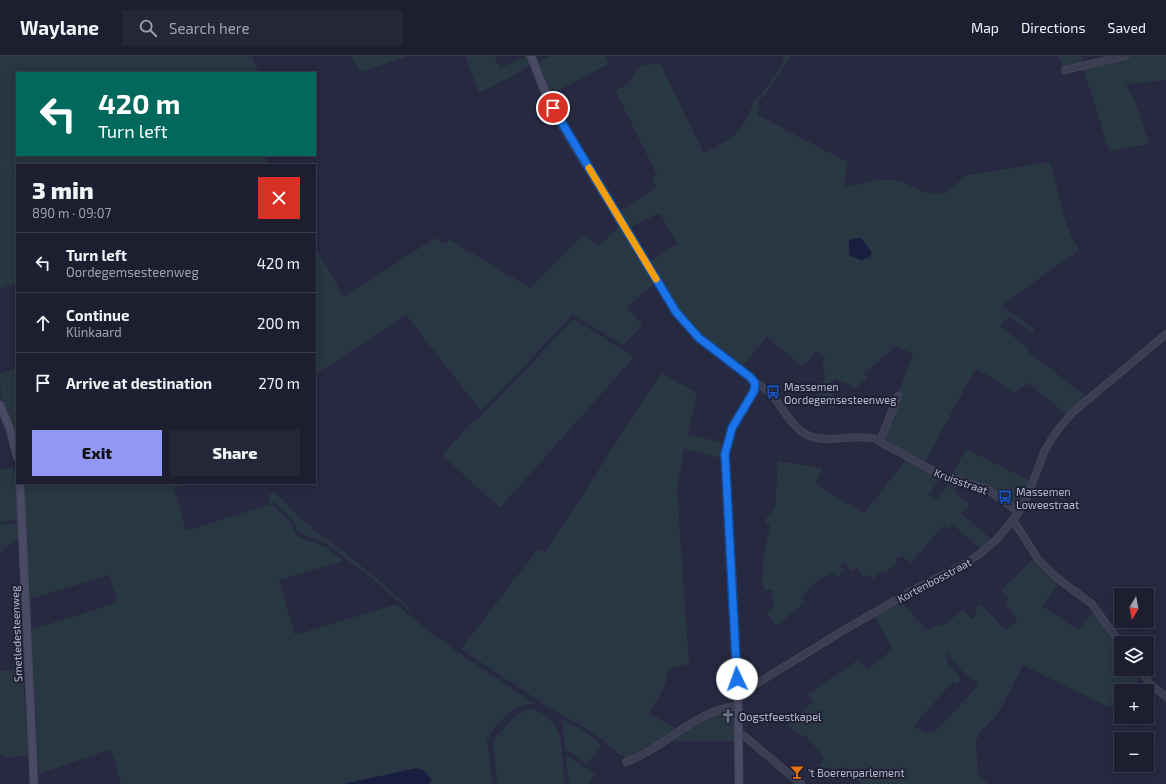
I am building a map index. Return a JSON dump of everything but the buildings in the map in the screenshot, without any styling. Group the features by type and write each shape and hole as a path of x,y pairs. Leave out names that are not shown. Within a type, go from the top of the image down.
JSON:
{"street":[{"path":"531,56 548,99 563,127 676,312 687,327 699,338 750,377 755,383 754,391 732,428 725,454 738,693 739,784"},
{"path":"1064,70 1125,56"},
{"name":"Kortenbosstraat","path":"738,693 743,692 839,633 913,590 961,566 981,553 998,538 1019,512 1027,497 1045,450 1056,432 1072,413 1166,334"},
{"name":"Kruisstraat","path":"755,383 765,388 792,422 801,431 810,436 829,439 864,437 880,441 941,475 987,489 1019,512"},
{"path":"880,441 898,396"},
{"path":"0,405 16,454"},
{"name":"Smetledesteenweg","path":"20,484 34,784"},
{"path":"1012,520 1037,558 1057,578 1092,604 1115,636"},
{"path":"1144,676 1150,684 1166,697"},
{"path":"626,762 711,713 722,708 738,706"},
{"path":"738,735 743,735 801,784"}],"shaded area":[{"path":"0,56 252,56 259,72 16,72 16,156 264,156 268,164 16,164 16,283 0,289"},
{"path":"350,56 408,56 361,72"},
{"path":"465,56 494,56 500,68 527,56 531,66 479,93"},
{"path":"552,56 606,56 609,64 551,94 537,62"},
{"path":"784,56 791,56 765,95 759,100 758,115 847,162 845,186 887,179 907,184 924,192 938,194 946,193 968,175 1050,162 1065,219 1079,250 1002,305 1035,330 1032,333 1009,316 1000,326 1029,349 1027,351 1087,397 1067,415 1028,383 1015,393 977,369 974,371 924,464 883,438 901,394 898,393 913,354 896,346 864,374 868,378 854,389 847,383 835,379 827,391 839,399 833,409 815,398 826,376 822,368 825,358 816,351 802,367 767,337 742,366 700,334 679,310 650,261 677,244 660,213 630,227 621,212 656,187 651,177 657,175 615,90 626,85 642,65 660,64 704,153 733,137 740,130 754,101 764,91 781,66","holes":["863,242 871,251 870,257 861,260 849,255 848,244"]},
{"path":"1058,56 1081,56 1084,65 1063,69"},
{"path":"1127,56 1166,56 1166,80 1126,84 1136,104 1149,144 1109,151 1083,68"},
{"path":"621,225 655,283 627,307 643,325 623,345 573,315 481,411 406,315 316,374 316,249 344,297 435,238 446,244 450,240 530,288 584,234 599,246"},
{"path":"574,319 634,357 500,508 442,455 474,420 476,421"},
{"path":"16,367 16,425 11,422 4,410 0,387 0,374"},
{"path":"661,373 697,393 688,434 722,443 721,458 684,449 677,489 689,664 668,668 668,674 664,686 649,713 678,730 626,759 595,734 548,707 461,649 538,549 545,553"},
{"path":"966,449 1030,481 1019,505 1016,506 990,487 951,476"},
{"path":"906,460 941,478 928,495 936,500 952,481 960,484 954,491 970,505 961,513 991,539 981,549 952,524 948,529 943,526 911,563 901,556 896,560 897,563 885,573 882,571 873,579 869,575 864,577 856,568 851,571 844,563 840,566 845,571 837,576 833,571 817,581 800,598 806,602 775,626 766,612 775,606 772,601 773,590 764,590 762,581 763,563 770,525 766,523 765,520 775,507 778,461 823,468 816,483 836,497 864,513"},
{"path":"14,467 18,520 0,522 0,470"},
{"path":"24,484 189,484 174,488 186,531 271,504 289,520 296,536 326,547 344,561 279,580 295,635 397,604 429,631 535,704 528,704 514,709 496,726 487,738 493,784 121,784 111,749 39,774 31,630 118,602 109,575 30,599"},
{"path":"274,491 310,527 366,570 412,611 409,611 376,581 328,545 299,532 292,518 274,502 271,504 269,496"},
{"path":"18,523 18,538 0,553 0,524"},
{"path":"1033,559 1060,582 1042,606 1078,630 1094,611 1114,640 1114,676 1138,676 1139,679 1135,684 1114,684 1114,710 1023,665 995,717 979,734 976,741 978,777 989,784 862,784 842,766 835,773 828,767 824,769 821,768 824,757 807,737 796,734 788,725 813,702 807,694 858,660 867,670 893,649 874,616 900,601 928,631 932,627 944,625 963,610 972,619 977,615 974,611 981,604 1006,630 1018,620 1005,605 1009,600 1000,591","holes":["947,653 962,671 979,685 934,732 930,733 915,728 916,724 952,682 955,684 959,682 959,676 948,665"]},
{"path":"23,669 28,755 6,758 0,755 0,671"},
{"path":"531,709 543,714 551,720 557,729 562,749 564,784 498,784 493,749 494,739 518,714"},
{"path":"734,709 736,741 672,741 672,737 715,713"},
{"path":"562,719 583,730 602,745 587,764 565,749"},
{"path":"566,757 570,757 595,775 589,784 569,784"}],"water":[{"path":"861,238 872,253 870,257 861,260 849,255 849,240"},
{"path":"417,768 423,770 432,780 428,784 343,784"}],"slow traffic":[{"path":"589,168 656,279"}],"place":[{"name":"Massemen Oordegemsesteenweg","path":"773,392"},
{"name":"Massemen Loweestraat","path":"1005,497"},
{"name":"Oogstfeestkapel","path":"728,716"},
{"name":"'t Boerenparlement","path":"797,772"}],"route":[{"path":"553,108 563,127 676,312 687,327 716,352 750,377 755,383 754,391 732,428 725,454 737,679"}]}
